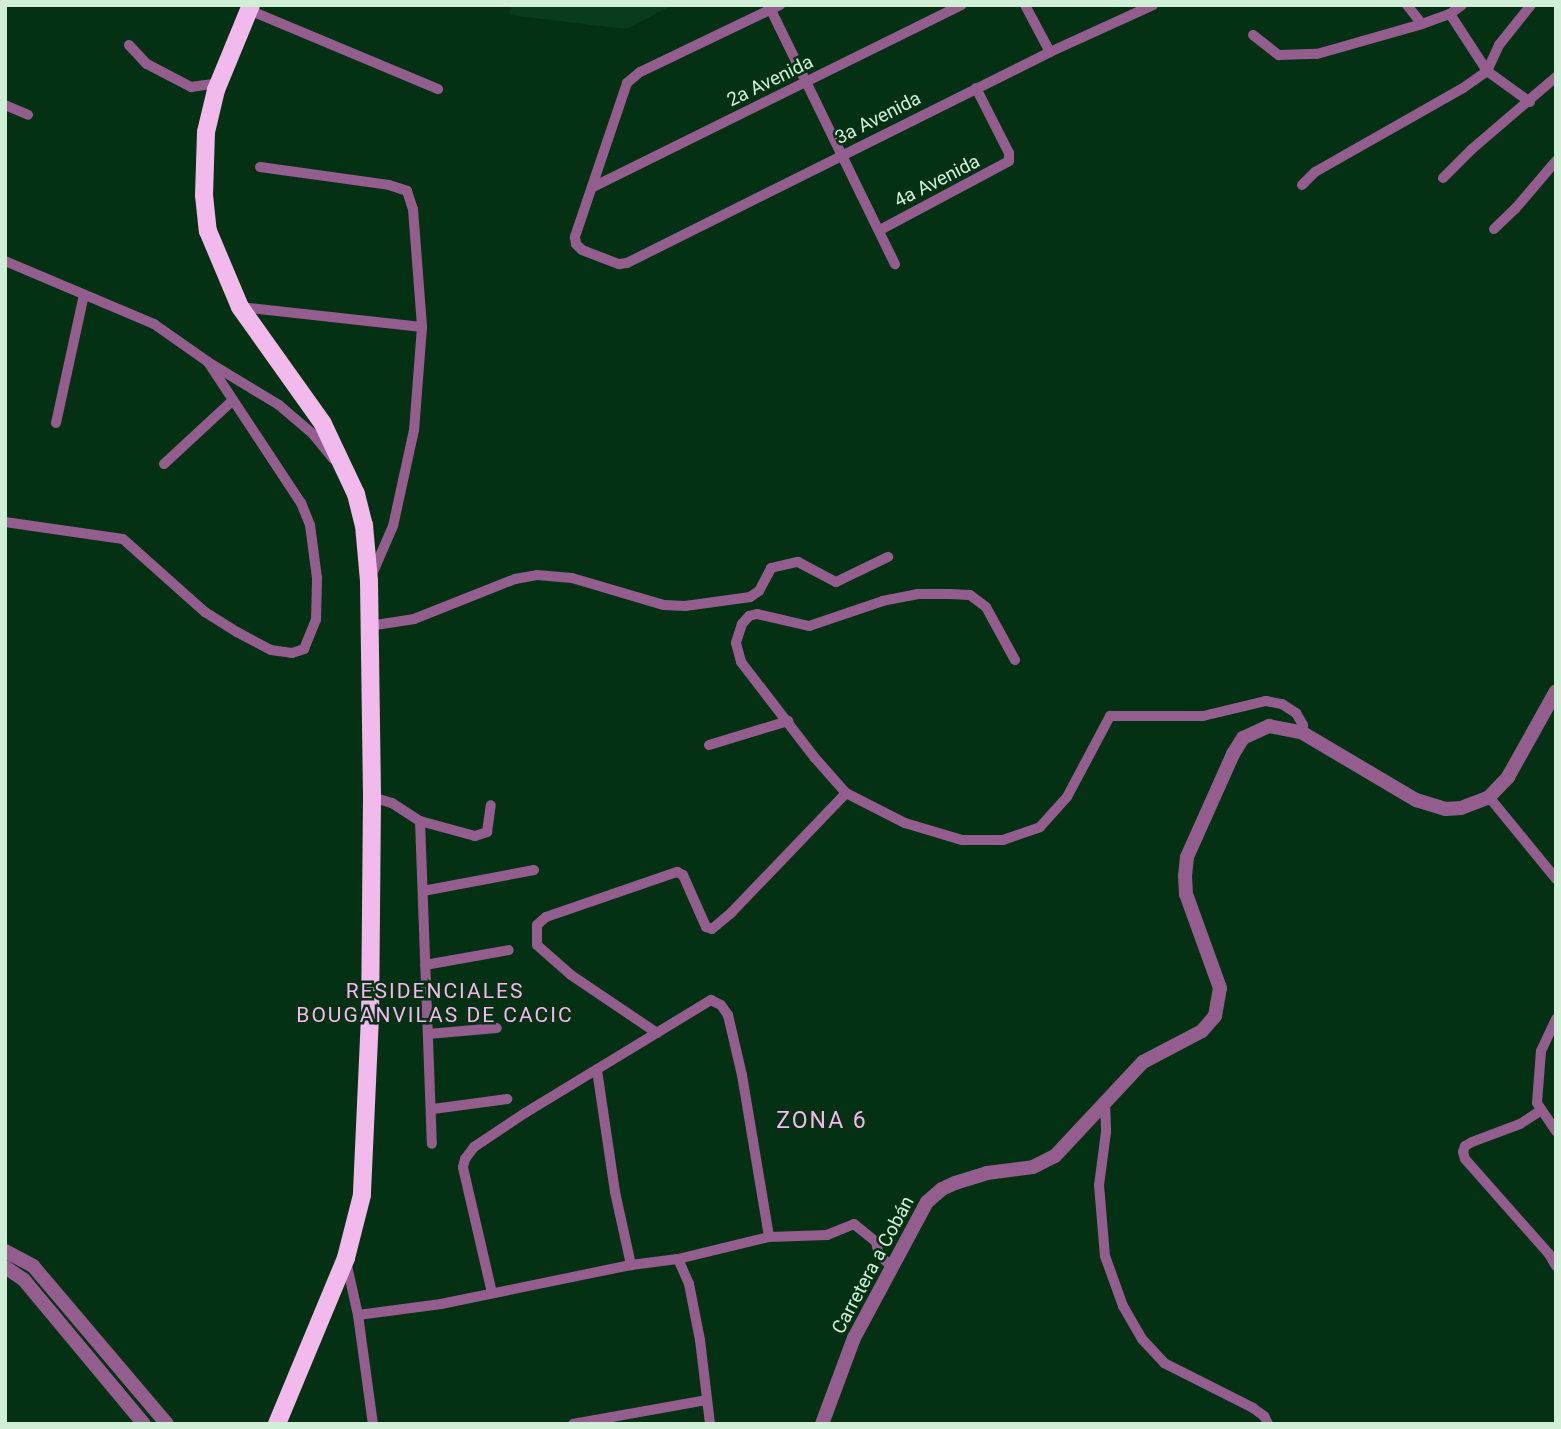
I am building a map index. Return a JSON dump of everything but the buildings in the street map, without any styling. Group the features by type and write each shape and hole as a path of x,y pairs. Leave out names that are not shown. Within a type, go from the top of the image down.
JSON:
{"highway":[{"path":"250,8 219,83 206,132 204,195 208,231 240,307 323,424 356,494 364,525 369,581 372,797 366,1154 358,1217 345,1258 277,1424"}],"street":[{"name":"2a Avenida","path":"593,187 961,5"},
{"path":"1025,5 1050,52"},
{"name":"3a Avenida","path":"593,187 576,244 582,250 619,264 632,261 976,88 1153,5"},
{"path":"1407,5 1422,24"},
{"path":"1253,35 1279,55 1295,57 1317,54 1422,24 1450,14 1462,5"},
{"path":"1302,186 1315,172 1464,88 1487,71 1499,45 1531,5"},
{"path":"250,8 438,89"},
{"path":"593,187 627,83 640,72 776,8 806,83 844,155 895,264"},
{"path":"1450,14 1487,71 1530,102"},
{"path":"129,45 147,64 191,87 219,83"},
{"path":"1443,178 1472,149 1556,77"},
{"name":"4a Avenida","path":"880,230 1009,161 1009,153 976,88"},
{"path":"5,105 28,115"},
{"path":"1494,229 1556,161"},
{"path":"260,167 389,186 407,191 413,209 422,327 414,430 393,526 369,581"},
{"path":"6,264 154,324 208,362 279,405 313,434 344,472"},
{"path":"56,423 84,295"},
{"path":"240,307 422,327"},
{"path":"5,522 123,539 205,612 237,632 271,650 292,653 304,649 316,620 317,578 310,525 301,503 208,362"},
{"path":"164,464 233,400"},
{"path":"369,626 414,619 515,579 537,575 572,578 675,607 750,597 759,591 771,568 797,562 836,582 888,557"},
{"path":"1015,660 986,607 970,595 918,594 872,605 809,626 757,614 748,616 739,632 736,653 772,706 788,721 815,758 846,793 872,809 962,840 1003,840 1040,827 1067,797 1110,716 1203,716 1266,701 1282,704 1296,713 1303,725 1301,732"},
{"path":"1556,691 1516,766 1489,797 1556,879"},
{"path":"709,745 788,721"},
{"name":"Carretera a Cobán","path":"821,1423 854,1338 927,1202 942,1189 987,1173 1033,1167 1055,1156 1143,1062 1202,1031 1214,1016 1220,988 1186,894 1187,858 1233,754 1243,738 1269,726 1301,732 1430,806 1461,808 1489,797"},
{"path":"657,1033 571,975 537,945 537,925 546,917 677,872 683,876 701,918 712,929 731,913 846,793"},
{"path":"372,797 392,803 420,821 475,836 483,834 491,805"},
{"path":"420,821 433,1109 432,1144"},
{"path":"423,891 534,870"},
{"path":"425,965 509,950"},
{"path":"492,1293 463,1167 465,1159 474,1147 711,1000 722,1005 728,1015 742,1075 769,1237"},
{"path":"1556,1018 1541,1051 1536,1103 1556,1131"},
{"path":"428,1034 497,1028"},
{"path":"597,1070 615,1192 631,1265"},
{"path":"433,1109 507,1099"},
{"path":"1105,1100 1106,1132 1099,1185 1105,1256 1123,1306 1142,1339 1164,1363 1253,1408 1265,1416 1268,1424"},
{"path":"1540,1111 1520,1124 1472,1142 1465,1146 1464,1152 1465,1159 1549,1254 1556,1266"},
{"path":"358,1315 492,1293 631,1265 678,1259 769,1237 827,1235 853,1224 876,1242 879,1255 891,1265"},
{"path":"5,1251 33,1266 167,1424"},
{"path":"345,1258 358,1315 373,1424"},
{"path":"678,1259 689,1284 700,1340 710,1424"},
{"path":"5,1267 24,1280 144,1424"},
{"path":"573,1424 706,1400"}],"shaded area":[{"path":"511,5 673,5 626,29 510,15"}],"district":[{"name":"RESIDENCIALES BOUGANVILAS DE CACIC","path":"435,1003"},
{"name":"ZONA 6","path":"822,1121"}]}
